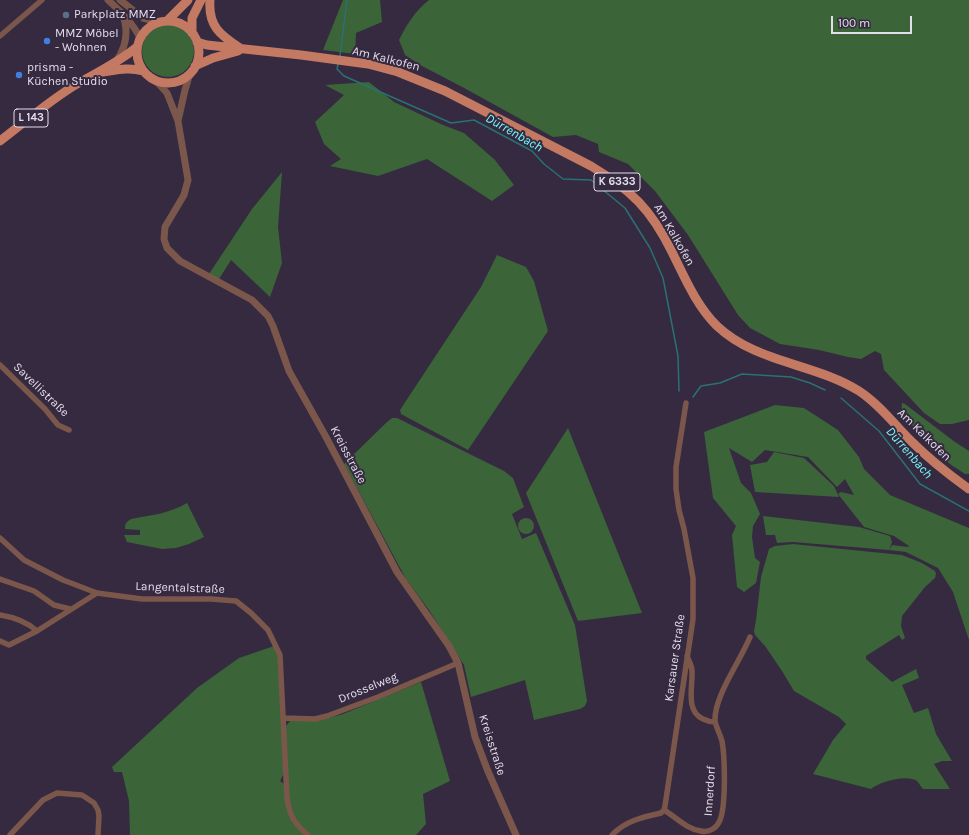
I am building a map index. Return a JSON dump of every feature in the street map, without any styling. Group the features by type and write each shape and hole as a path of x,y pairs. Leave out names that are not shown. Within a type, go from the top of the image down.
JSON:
{"main road":[{"name":"L 143","path":"0,141 76,84 116,62 139,43 151,26 162,21 188,0"},
{"path":"192,32 192,18 201,0"},
{"path":"210,0 209,11 212,22 223,37 243,49"},
{"path":"139,43 137,59 148,77 156,81 164,83 174,82 183,79 193,70 199,54 197,42 192,32 178,22 162,21"},
{"name":"Am Kalkofen","path":"197,42 207,45 347,61 398,72 445,91 586,163 611,178 645,207 672,250 692,292 716,325 743,346 764,355 832,376 860,392 880,408 909,440 930,460 969,489"},
{"name":"Am Kalkofen","path":"193,70 213,58 243,49"},
{"name":"L 143","path":"100,72 127,68 136,68 143,71"}],"street":[{"path":"0,36 42,0"},
{"path":"108,0 137,32 139,43"},
{"path":"120,0 143,18 162,21"},
{"path":"116,62 121,54 126,38 125,21 122,14"},
{"name":"Kreisstraße","path":"178,121 185,90 193,70"},
{"name":"Kreisstraße","path":"156,81 167,93 178,121 188,180 184,195 166,227 164,239 166,248 180,260 252,300 268,316 273,326 288,371 341,464 397,572 445,640 458,663 475,737 487,769 516,835"},
{"name":"Savellistraße","path":"0,366 45,409 58,425 69,430"},
{"name":"Karsauer Straße","path":"664,810 693,619 693,578 684,529 678,510 676,489 676,467 686,403"},
{"name":"Langentalstraße","path":"0,538 24,560 63,580 97,593 142,599 211,599 236,601 251,613 268,630 280,655 287,798 289,811 298,826 308,835"},
{"path":"0,579 34,591 54,605 70,609"},
{"path":"0,641 10,646 37,631 97,593"},
{"path":"0,615 12,617 32,626 37,631"},
{"path":"687,655 692,669 691,697 693,710 701,718 715,722 720,698 745,650 750,636"},
{"name":"Drosselweg","path":"284,718 315,719 327,716 378,697 458,663"},
{"name":"Innerdorf","path":"664,810 686,826 702,832 715,828 720,822 724,777 722,743 715,722"},
{"path":"10,835 43,800 57,793 82,795 94,803 98,810 99,816 98,835"},
{"path":"612,835 617,830 638,818 661,813 664,810"}],"green space":[{"path":"343,0 380,0 382,22 356,33 355,54 323,50"},
{"path":"429,0 969,0 969,420 952,424 940,424 924,413 884,370 881,354 875,351 861,359 848,357 819,350 780,344 750,328 738,315 688,235 655,191 628,164 599,152 598,144 576,135 553,137 422,66 405,55 399,40 412,18"},
{"path":"163,25 173,25 187,32 194,46 194,56 187,70 173,77 163,77 153,73 146,66 142,56 142,46 146,36 153,29"},
{"path":"369,82 394,102 464,133 495,160 514,185 492,201 427,159 378,176 330,166 341,159 324,144 315,122 344,95 325,85"},
{"path":"282,172 278,227 282,263 270,297 231,260 219,279 209,274 252,209"},
{"path":"497,255 526,267 534,281 548,331 468,450 401,414 400,410 481,287"},
{"path":"902,403 969,451 969,474 965,474 935,451 925,436 905,418"},
{"path":"775,405 804,408 838,430 859,457 864,469 890,495 969,528 969,640 953,592 938,568 906,552 889,550 892,545 909,546 894,536 864,527 838,494 841,492 854,495 845,479 837,487 808,457 765,450 752,462 729,448 741,483 751,493 760,514 753,526 752,537 755,558 760,562 756,583 744,592 737,587 732,535 736,526 713,498 704,432"},
{"path":"392,418 397,418 504,471 513,478 524,507 512,514 522,539 536,533 575,625 587,701 585,706 580,709 534,720 525,680 471,697 464,665 429,610 406,579 344,464"},
{"path":"568,428 642,613 578,621 526,493"},
{"path":"774,452 804,458 834,486 839,497 755,492 750,465 767,462"},
{"path":"187,503 204,537 176,548 162,549 127,542 124,535 140,535 140,530 125,529 126,523 129,520 166,512"},
{"path":"763,516 859,527 890,536 892,542 889,550 793,542 777,543 775,535 766,535"},
{"path":"526,518 533,523 534,526 529,533 526,534 519,529 518,526 523,519"},
{"path":"793,544 902,555 922,563 935,571 935,578 925,587 902,616 901,626 905,638 902,640 899,635 866,656 866,659 892,682 916,669 919,678 902,685 914,713 928,708 936,734 952,761 942,761 934,764 950,789 923,789 917,781 907,778 886,782 871,789 813,774 833,740 846,724 839,717 794,691 765,646 755,635 754,631 761,577 769,549 775,546"},
{"path":"274,646 278,656 284,773 280,781 284,784 287,806 306,835 130,835 129,801 122,772 114,772 112,767 197,688 239,658"},
{"path":"421,682 450,781 423,794 426,824 416,835 311,835 297,822 289,803 285,727 291,720 317,721 343,714"}],"waterway":[{"name":"Dürrenbach","path":"340,56 347,0"},
{"name":"Dürrenbach","path":"338,64 337,69 344,76 451,123 474,120 532,151 544,164 563,179 591,180 625,208 650,248 663,278 678,356 679,391"},
{"name":"Dürrenbach","path":"693,397 701,386 720,383 742,374 791,377 825,390"},
{"name":"Dürrenbach","path":"841,398 879,431 920,484 969,511"}],"place":[{"name":"Parkplatz MMZ","path":"66,15"},
{"name":"MMZ Möbel - Wohnen","path":"47,41"},
{"name":"prisma - Küchen Studio","path":"19,75"}]}
